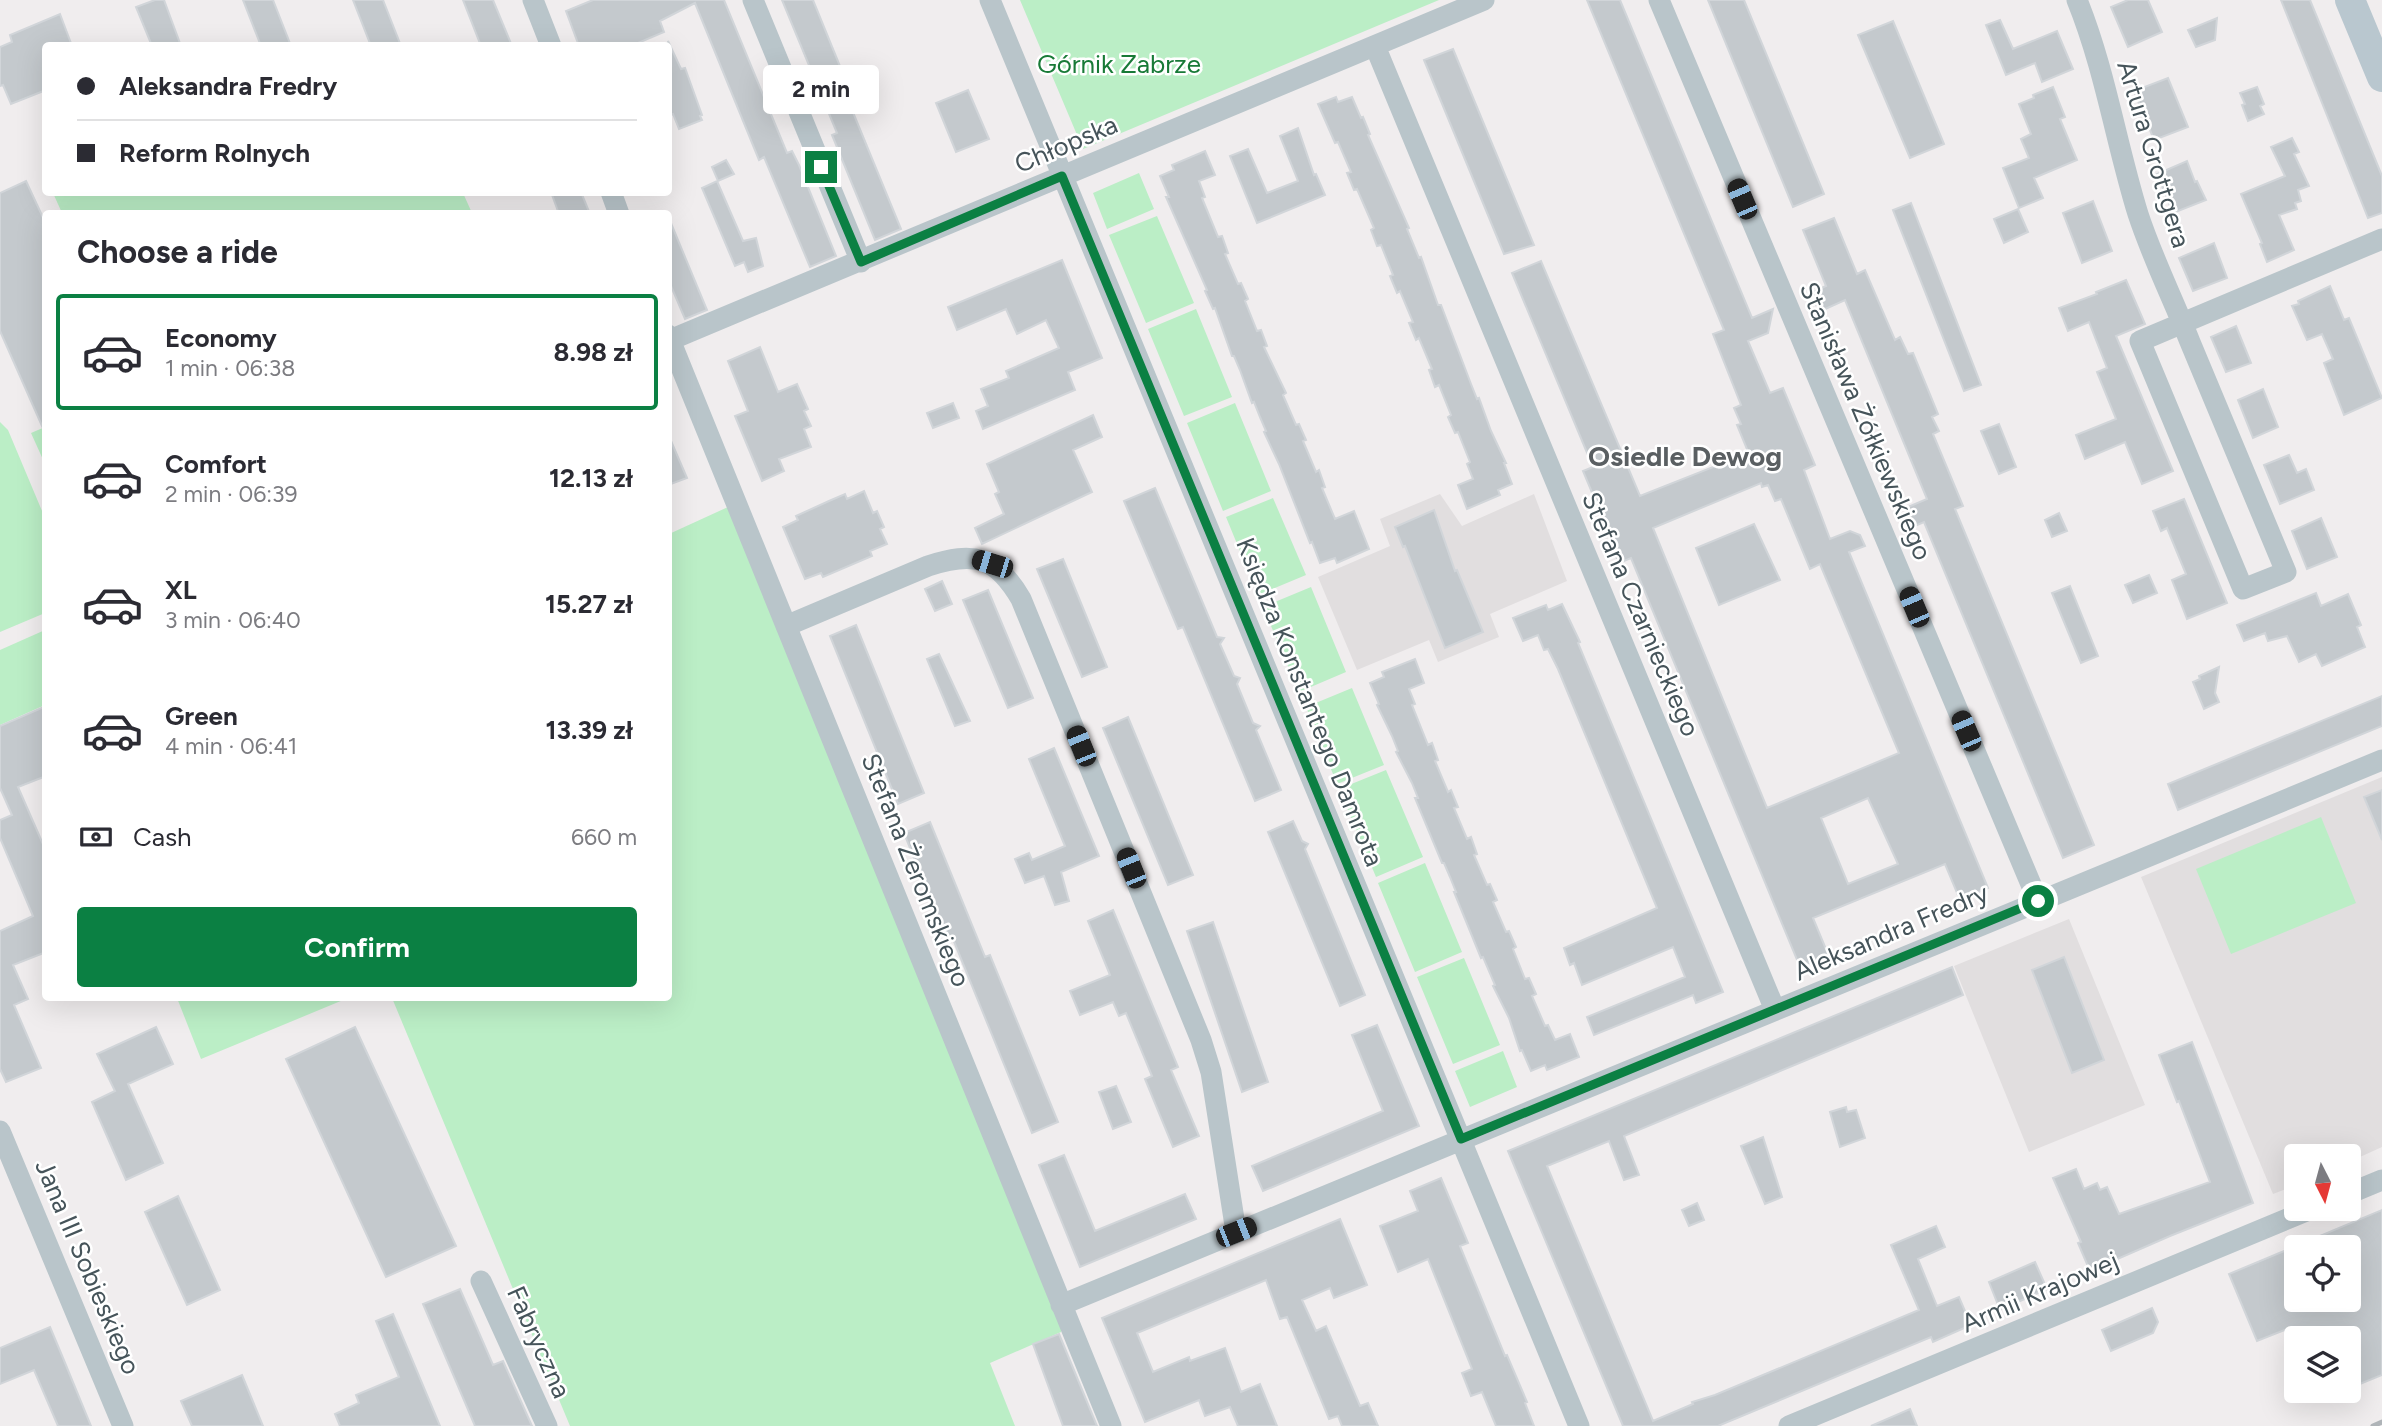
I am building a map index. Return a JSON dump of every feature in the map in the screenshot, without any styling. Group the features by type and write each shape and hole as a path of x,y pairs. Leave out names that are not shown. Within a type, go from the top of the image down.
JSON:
{"street":[{"path":"533,0 549,42"},
{"path":"752,0 861,262"},
{"name":"Księdza Konstantego Damrota","path":"990,0 1579,1426"},
{"name":"Chłopska","path":"672,337 861,262 1484,0"},
{"name":"Stanisława Żółkiewskiego","path":"1659,0 2038,901"},
{"name":"Artura Grottgera","path":"2077,0 2091,38 2138,216 2286,572 2243,589 2140,341 2182,323"},
{"path":"2350,0 2382,77"},
{"name":"Stefana Czarnieckiego","path":"1375,46 1775,1010"},
{"path":"2182,323 2382,239"},
{"name":"Stefana Żeromskiego","path":"672,345 1111,1426"},
{"path":"786,626 948,559 969,557 992,564 1008,577 1021,599 1201,1040 1211,1072 1236,1232"},
{"name":"Aleksandra Fredry","path":"1061,1304 2382,760"},
{"name":"Jana III Sobieskiego","path":"0,1131 123,1426"},
{"path":"2361,1189 2382,1180"},
{"name":"Armii Krajowej","path":"1789,1426 2284,1220"},
{"name":"Fabryczna","path":"481,1281 547,1426"}],"shaded area":[{"path":"1440,494 1462,526 1534,494 1567,581 1490,614 1499,637 1438,662 1429,640 1357,670 1318,577 1390,546 1380,519"},
{"path":"2382,777 2382,1147 2361,1157 2361,1144 2284,1144 2284,1190 2273,1194 2141,877"},
{"path":"2069,919 2145,1105 2029,1152 1954,966"}],"green space":[{"name":"Górnik Zabrze","path":"1020,0 1439,0 1083,149"},
{"path":"1139,173 1154,209 1107,229 1093,193"},
{"path":"54,196 464,196 471,210 61,210"},
{"path":"1157,216 1194,303 1146,323 1109,235"},
{"path":"1196,309 1232,397 1184,416 1148,329"},
{"path":"1235,403 1271,491 1223,511 1187,423"},
{"path":"0,422 8,430 42,511 42,614 0,632"},
{"path":"42,428 42,457 31,433"},
{"path":"1273,498 1306,575 1258,595 1226,517"},
{"path":"728,507 1063,1323 1061,1332 990,1363 1015,1426 570,1426 393,1001 672,1001 672,533"},
{"path":"1311,587 1346,672 1299,692 1263,607"},
{"path":"42,631 42,706 0,725 0,650"},
{"path":"1352,688 1384,765 1337,784 1306,707"},
{"path":"1386,770 1423,857 1376,877 1339,789"},
{"path":"2321,817 2356,903 2231,954 2196,869"},
{"path":"1425,863 1462,952 1415,972 1378,883"},
{"path":"1464,958 1500,1045 1453,1064 1417,977"},
{"path":"178,1001 341,1001 201,1059"},
{"path":"1503,1051 1517,1087 1470,1107 1455,1071"}],"building":[{"path":"155,0 164,0 180,42 150,42 136,7"},
{"path":"243,0 273,0 289,42 259,42"},
{"path":"353,0 383,0 399,42 369,42"},
{"path":"463,0 493,0 510,42 479,42"},
{"path":"593,0 724,0 787,153 792,151 799,165 836,256 810,267 764,157 759,160 695,3 660,21 664,32 640,42 578,42 566,11"},
{"path":"782,0 813,0 855,103 850,105 901,229 875,240 832,135 837,133"},
{"path":"1587,0 1620,0 1752,318 1773,309 1768,333 1748,341 1770,393 1783,388 1815,465 1804,470 1830,539 1850,531 1860,535 1865,546 1849,552 1988,888 1960,900 1945,864 1813,918 1828,954 1800,967 1631,558 1619,563 1611,546 1614,545 1583,471 1593,467 1512,273 1541,261 1640,496 1718,465 1719,468 1749,454 1737,425 1741,424 1734,408 1741,405 1713,334 1724,330","holes":["1761,483 1762,487 1768,485 1775,501 1781,499 1810,569 1820,564 1899,753 1767,808 1653,528","1868,798 1898,864 1848,884 1821,818"]},
{"path":"1708,0 1744,0 1824,194 1793,207"},
{"path":"2128,0 2148,0 2162,32 2128,47 2111,7"},
{"path":"2281,0 2310,0 2382,176 2382,213 2368,218"},
{"path":"60,14 70,42 42,42 42,92 11,104 3,85 0,86 0,47 12,42 10,35"},
{"path":"2217,18 2215,40 2196,47 2188,30"},
{"path":"2000,20 2013,49 2057,31 2073,69 2042,82 2035,63 2006,75 1986,25"},
{"path":"1893,21 1944,144 1910,158 1858,35"},
{"path":"1453,49 1534,245 1504,254 1424,60"},
{"path":"672,50 681,69 685,68 702,120 679,129 673,114"},
{"path":"2168,78 2188,127 2154,140 2134,91"},
{"path":"2053,87 2065,117 2060,119 2077,160 2034,178 2043,198 2019,208 2003,168 2029,158 2021,139 2031,134 2019,104"},
{"path":"2257,87 2264,104 2260,106 2264,114 2248,121 2240,93"},
{"path":"968,90 989,139 956,152 936,103"},
{"path":"1336,97 1338,102 1352,97 1361,118 1363,117 1438,305 1441,305 1477,399 1479,398 1506,463 1512,484 1498,490 1500,495 1467,509 1458,485 1473,479 1467,464 1470,462 1458,432 1455,433 1448,417 1451,415 1439,385 1435,387 1429,370 1432,369 1419,338 1416,340 1409,323 1413,322 1400,291 1397,293 1381,245 1377,246 1371,230 1374,228 1347,173 1351,172 1318,104"},
{"path":"1298,128 1314,175 1316,174 1325,195 1257,223 1230,156 1248,149 1267,193 1298,181 1280,136"},
{"path":"2292,138 2299,152 2294,154 2309,186 2298,190 2301,201 2295,203 2297,209 2279,215 2294,250 2267,262 2260,244 2262,243 2241,194 2285,176 2271,147"},
{"path":"1205,151 1215,175 1199,181 1205,197 1202,198 1218,237 1222,236 1228,253 1225,254 1248,299 1245,301 1257,331 1261,330 1267,346 1264,347 1286,393 1283,395 1306,440 1303,441 1316,472 1319,470 1325,487 1322,488 1335,519 1354,511 1369,549 1337,563 1335,558 1320,563 1312,542 1310,543 1254,402 1252,403 1232,356 1215,308 1213,309 1205,291 1207,290 1166,197 1169,197 1160,176 1174,170 1172,165"},
{"path":"726,160 734,174 718,181 712,167"},
{"path":"2187,161 2206,200 2173,213 2157,174"},
{"path":"26,181 42,215 42,426 0,331 0,193"},
{"path":"717,181 743,241 756,238 763,266 748,272 744,262 735,266 702,188"},
{"path":"552,196 583,196 588,210 558,210"},
{"path":"2093,201 2112,251 2082,263 2063,213"},
{"path":"1911,203 1981,385 1964,391 1893,210"},
{"path":"2018,209 2028,232 2004,243 1994,219"},
{"path":"1834,218 1857,274 1865,270 1895,340 1900,337 1908,354 1913,353 1938,414 1932,417 1939,431 1933,434 1963,506 1955,509 2094,845 2063,858 1924,522 1908,529 1904,517 1908,507 1927,499 1845,300 1823,310 1822,304 1816,305 1815,291 1826,286 1803,230"},
{"path":"672,226 707,310 685,319 672,288"},
{"path":"2214,243 2227,278 2193,291 2179,258"},
{"path":"1062,260 1102,358 1068,372 1075,390 983,429 976,411 988,406 981,389 1009,378 1006,371 1059,348 1046,320 1017,334 1006,309 957,330 948,307"},
{"path":"2126,280 2145,324 2116,336 2173,471 2142,484 2125,442 2085,459 2076,435 2116,419 2097,372 2107,368 2089,322 2068,331 2059,308"},
{"path":"2330,286 2344,320 2349,318 2382,398 2344,415 2324,363 2333,359 2322,334 2307,340 2292,306"},
{"path":"2236,326 2251,363 2226,372 2211,337"},
{"path":"760,347 778,392 797,384 808,409 804,411 811,426 804,429 811,447 779,459 784,471 762,481 735,416 748,411 728,361"},
{"path":"2263,389 2278,427 2253,438 2238,400"},
{"path":"953,403 959,418 933,428 927,413"},
{"path":"1093,415 1102,437 1073,450 1092,492 982,544 975,528 1004,514 995,494 999,492 987,464"},
{"path":"1999,424 2016,467 1999,474 1981,431"},
{"path":"672,443 687,478 672,484"},
{"path":"2289,455 2297,473 2306,469 2314,490 2280,504 2264,465"},
{"path":"1155,488 1217,637 1224,638 1220,644 1234,676 1240,678 1237,684 1253,723 1260,726 1256,730 1281,790 1255,801 1183,627 1178,629 1124,501"},
{"path":"864,491 873,513 877,511 884,527 880,529 887,544 870,551 872,556 823,577 821,573 805,579 783,527 798,520 796,516 829,501 845,494 847,499"},
{"path":"2184,499 2227,603 2187,619 2172,580 2186,574 2167,528 2161,531 2153,511"},
{"path":"1434,510 1455,571 1457,570 1483,632 1445,648 1395,527"},
{"path":"2059,513 2067,531 2052,537 2045,520"},
{"path":"2321,518 2337,557 2307,569 2292,531"},
{"path":"1754,524 1780,580 1719,605 1696,548"},
{"path":"1063,559 1107,667 1082,677 1037,569"},
{"path":"2149,575 2157,593 2133,603 2125,585"},
{"path":"942,581 952,604 935,611 925,589"},
{"path":"2070,586 2098,656 2081,663 2052,593"},
{"path":"988,590 1033,698 1008,708 963,600"},
{"path":"2316,593 2321,606 2348,594 2361,625 2357,627 2365,647 2322,666 2316,654 2299,662 2287,636 2268,641 2265,633 2244,641 2237,625"},
{"path":"1562,604 1723,992 1696,1003 1693,995 1594,1035 1587,1017 1685,977 1673,947 1582,985 1574,963 1570,965 1564,948 1657,908 1558,669 1548,649 1544,650 1538,635 1523,641 1513,618 1546,605 1548,610"},
{"path":"856,625 924,793 898,804 830,636"},
{"path":"939,654 970,721 955,726 927,659"},
{"path":"1415,659 1424,683 1409,689 1415,704 1412,705 1428,745 1432,743 1438,760 1435,761 1448,792 1451,790 1458,807 1454,808 1467,839 1471,837 1477,854 1474,855 1497,900 1493,902 1516,947 1513,949 1525,979 1529,978 1536,994 1532,996 1545,1026 1548,1025 1555,1040 1570,1034 1579,1057 1547,1070 1545,1065 1531,1071 1522,1050 1520,1051 1509,1018 1493,986 1495,985 1483,957 1481,958 1450,877 1415,798 1418,798 1412,783 1377,705 1379,704 1370,683 1384,677 1382,672"},
{"path":"2219,667 2215,693 2219,702 2204,709 2193,682 2200,679 2199,676"},
{"path":"2382,696 2382,726 2178,810 2168,784"},
{"path":"42,708 42,778 18,787 42,842 42,954 13,965 28,999 14,1005 41,1068 6,1082 0,1069 0,931 33,916 0,838 0,820 12,815 0,788 0,726"},
{"path":"1128,717 1193,875 1168,885 1103,728"},
{"path":"1054,748 1099,856 1061,872 1069,901 1055,905 1044,876 1025,883 1015,859 1029,853 1032,860 1065,846 1029,759"},
{"path":"2382,790 2382,840 2364,797"},
{"path":"1293,821 1302,841 1308,844 1305,849 1365,995 1340,1006 1268,832"},
{"path":"930,822 985,957 990,955 1058,1122 1032,1133 953,939 947,941 904,833"},
{"path":"1113,910 1178,1067 1171,1070 1199,1136 1173,1147 1145,1079 1152,1076 1126,1013 1119,1016 1113,1002 1080,1015 1070,991 1110,975 1088,921"},
{"path":"1213,922 1268,1082 1242,1092 1187,931"},
{"path":"2064,957 2104,1060 2072,1073 2032,970"},
{"path":"1952,967 1963,995 1624,1136 1639,1175 1624,1180 1609,1141 1547,1166 1653,1421 1693,1404 1692,1402 1715,1395 1919,1310 1891,1245 1936,1226 1945,1247 1918,1259 1937,1306 1959,1297 1971,1325 1933,1342 1931,1337 1718,1426 1623,1426 1508,1151"},
{"path":"1377,1025 1419,1126 1263,1191 1252,1166 1383,1111 1352,1035"},
{"path":"156,1027 173,1064 128,1084 163,1163 126,1180 92,1102 115,1091 97,1054"},
{"path":"355,1027 456,1246 386,1277 286,1059"},
{"path":"2192,1042 2253,1203 2090,1271 2078,1243 2081,1242 2053,1178 2076,1169 2084,1189 2097,1183 2100,1190 2107,1187 2119,1214 2210,1182 2159,1055"},
{"path":"1116,1086 1131,1122 1113,1129 1099,1092"},
{"path":"1846,1107 1847,1112 1856,1110 1865,1138 1840,1147 1830,1112"},
{"path":"1763,1137 1782,1197 1765,1204 1741,1146"},
{"path":"1064,1155 1095,1231 1185,1194 1196,1219 1080,1267 1039,1165"},
{"path":"1441,1178 1468,1243 1460,1246 1527,1402 1525,1403 1534,1426 1496,1426 1482,1392 1471,1396 1462,1373 1472,1369 1428,1259 1398,1272 1380,1226 1418,1211 1410,1191"},
{"path":"178,1196 220,1290 187,1305 145,1212"},
{"path":"1697,1203 1704,1220 1689,1226 1682,1210"},
{"path":"2382,1210 2382,1375 2361,1384 2361,1326 2284,1326 2284,1330 2257,1341 2229,1274 2284,1251 2284,1312 2361,1312 2361,1235 2322,1235 2353,1222 2361,1222 2361,1219"},
{"path":"1340,1219 1367,1285 1334,1298 1330,1288 1302,1300 1316,1331 1326,1326 1360,1406 1368,1403 1378,1426 1342,1426 1338,1416 1329,1419 1287,1317 1280,1319 1266,1280 1137,1333 1153,1372 1189,1357 1190,1361 1225,1348 1241,1392 1260,1384 1277,1426 1238,1426 1230,1407 1205,1416 1199,1400 1145,1422 1102,1318"},
{"path":"2035,1262 2047,1289 2000,1310 1989,1282"},
{"path":"460,1289 493,1365 503,1361 532,1426 475,1426 423,1304"},
{"path":"2152,1308 2158,1322 2153,1333 2111,1351 2102,1330"},
{"path":"393,1314 440,1426 340,1426 335,1414 359,1403 356,1395 399,1377 376,1321"},
{"path":"50,1327 91,1426 58,1426 34,1370 0,1384 0,1348"},
{"path":"1059,1334 1097,1426 1063,1426 1033,1344"},
{"path":"242,1375 263,1426 192,1426 181,1401"},
{"path":"1910,1409 1917,1426 1871,1426"}],"railway":[{"path":"2373,1426 2382,1422"}],"district":[{"name":"Osiedle Dewog","path":"1685,456"}],"route":[{"path":"821,167 861,262 1062,176 1461,1139 2038,901"}]}
